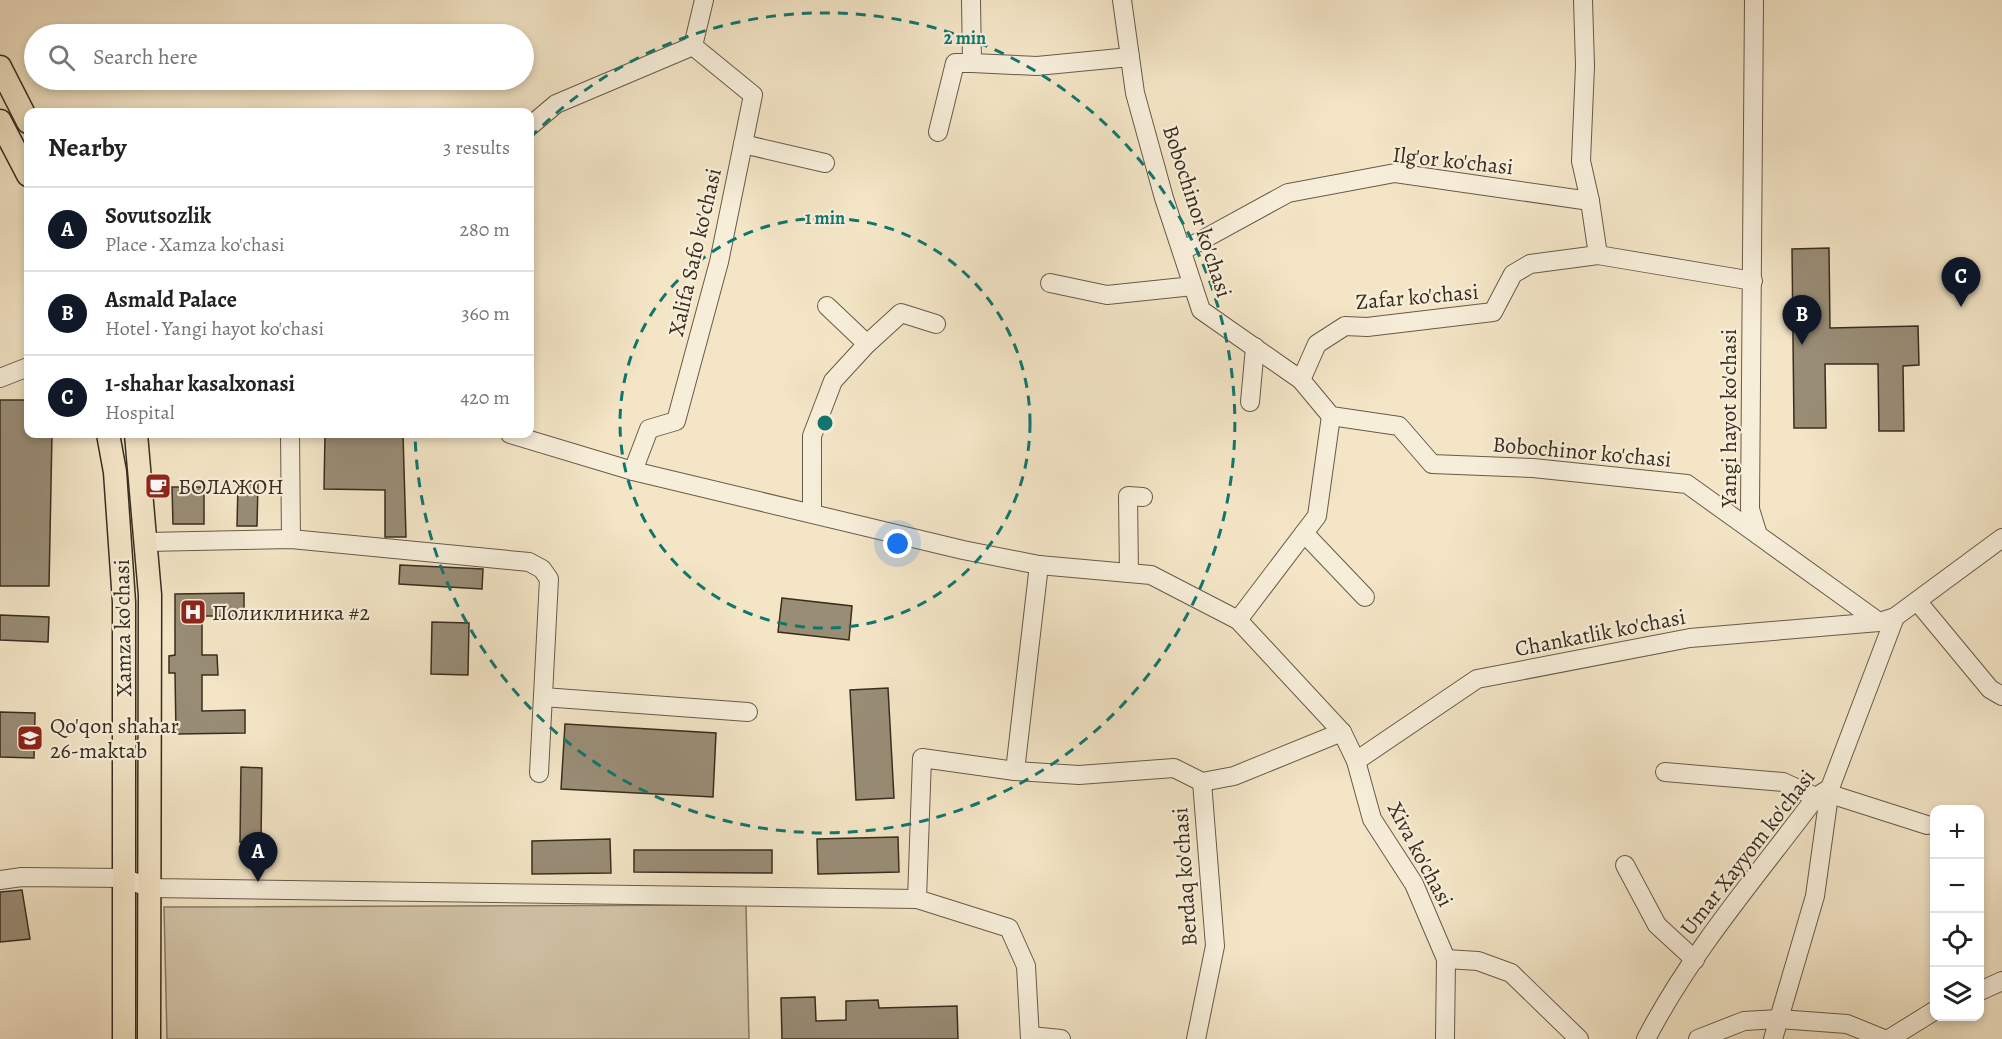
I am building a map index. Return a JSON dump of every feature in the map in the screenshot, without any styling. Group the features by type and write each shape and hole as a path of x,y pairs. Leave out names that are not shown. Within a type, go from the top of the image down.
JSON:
{"main road":[{"path":"0,67 24,114"},
{"path":"0,121 24,167"},
{"name":"Xamza ko'chasi","path":"109,438 115,472 124,602 124,1039"},
{"name":"Xamza ko'chasi","path":"136,438 150,595 149,1039"}],"street":[{"path":"534,123 556,104 693,46 705,0"},
{"path":"971,0 972,63"},
{"name":"Bobochinor ko'chasi","path":"1122,0 1135,93 1201,310 1301,380 1331,416 1399,426 1432,464 1533,468 1687,484 1758,536"},
{"path":"1583,0 1585,66 1581,160 1598,255"},
{"name":"Yangi hayot ko'chasi","path":"1754,0 1750,509 1758,536 1887,619"},
{"name":"Xalifa Safo ko'chasi","path":"633,471 649,429 676,422 719,262 753,95 693,46"},
{"path":"938,132 955,63 1037,66 1130,57"},
{"path":"743,144 825,163"},
{"name":"Ilg'or ko'chasi","path":"1182,251 1288,193 1395,173 1590,201"},
{"name":"Zafar ko'chasi","path":"1301,380 1317,344 1346,326 1367,327 1493,312 1513,274 1530,264 1598,255 1753,281"},
{"path":"1050,283 1107,295 1193,286"},
{"path":"827,306 867,344"},
{"path":"812,512 812,436 833,381 867,344 901,313 936,324"},
{"path":"1250,402 1255,347"},
{"path":"0,378 24,369"},
{"path":"1238,620 1317,516 1331,416"},
{"path":"290,438 291,539"},
{"name":"Xiva ko'chasi","path":"523,438 633,471 812,512 963,550 1039,565 1151,575 1238,620 1342,732 1356,761 1372,819 1414,884 1446,958 1445,1039"},
{"path":"1129,573 1128,496 1143,497"},
{"path":"1304,533 1365,597"},
{"path":"1887,619 1917,601 2002,538"},
{"path":"146,542 291,539 529,562 542,569 549,579 539,773"},
{"path":"1015,771 1039,565"},
{"path":"1917,601 1990,689 2002,696"},
{"name":"Chankatlik ko'chasi","path":"1356,761 1477,679 1690,638 1887,619"},
{"name":"Umar Xayyom ko'chasi","path":"1646,1039 1667,998 1825,793 1887,619"},
{"path":"543,697 748,712"},
{"path":"917,899 922,758 1015,771 1079,776 1174,768 1202,782 1234,776 1342,732"},
{"path":"1665,772 1783,782 1927,825"},
{"name":"Berdaq ko'chasi","path":"1196,1039 1215,946 1202,782"},
{"path":"1773,1039 1815,896 1825,793"},
{"path":"1625,865 1657,925 1695,960"},
{"path":"0,880 22,877 123,878 151,888 917,899 1009,928 1026,966 1030,1037 1061,1039"},
{"path":"1446,958 1478,961 1511,973 1579,1039"},
{"path":"1984,989 2002,981"},
{"path":"1889,1039 1930,1014"},
{"path":"1698,1039 1744,1021 1779,1019 1847,1024 1884,1039"}],"shaded area":[{"path":"746,905 749,1039 167,1039 164,907"}],"building":[{"path":"1829,248 1830,328 1918,326 1919,365 1903,366 1904,431 1879,431 1878,364 1825,364 1826,428 1794,428 1792,249"},
{"path":"0,400 24,400 24,438 52,438 49,586 0,586"},
{"path":"325,438 403,438 406,537 385,537 385,490 324,489"},
{"path":"238,484 258,484 257,526 237,526"},
{"path":"172,487 204,487 204,524 173,524"},
{"path":"400,565 483,569 482,589 399,584"},
{"path":"244,593 244,616 202,616 202,655 217,655 218,675 202,675 202,711 245,710 245,733 176,734 175,673 169,673 169,656 175,655 175,594"},
{"path":"782,598 852,606 849,640 778,632"},
{"path":"0,615 49,617 48,642 0,640"},
{"path":"432,622 469,623 468,675 431,674"},
{"path":"888,688 894,798 856,800 850,690"},
{"path":"0,712 35,713 34,758 0,757"},
{"path":"565,724 716,733 713,797 561,789"},
{"path":"241,767 262,768 261,842 240,842"},
{"path":"898,837 899,872 818,874 817,839"},
{"path":"610,839 611,873 532,874 532,841"},
{"path":"634,850 772,850 772,873 634,872"},
{"path":"22,890 30,939 0,942 0,892"},
{"path":"815,997 816,1021 846,1020 846,1001 878,1000 879,1008 957,1006 958,1039 782,1039 781,998"}],"place":[{"name":"1-shahar kasalxonasi","path":"1961,307"},
{"name":"Asmald Palace","path":"1802,345"},
{"name":"БОЛАЖОН","path":"158,486"},
{"name":"Поликлиника #2","path":"193,612"},
{"name":"Qo'qon shahar 26-maktab","path":"30,738"},
{"name":"Sovutsozlik","path":"258,882"}]}
